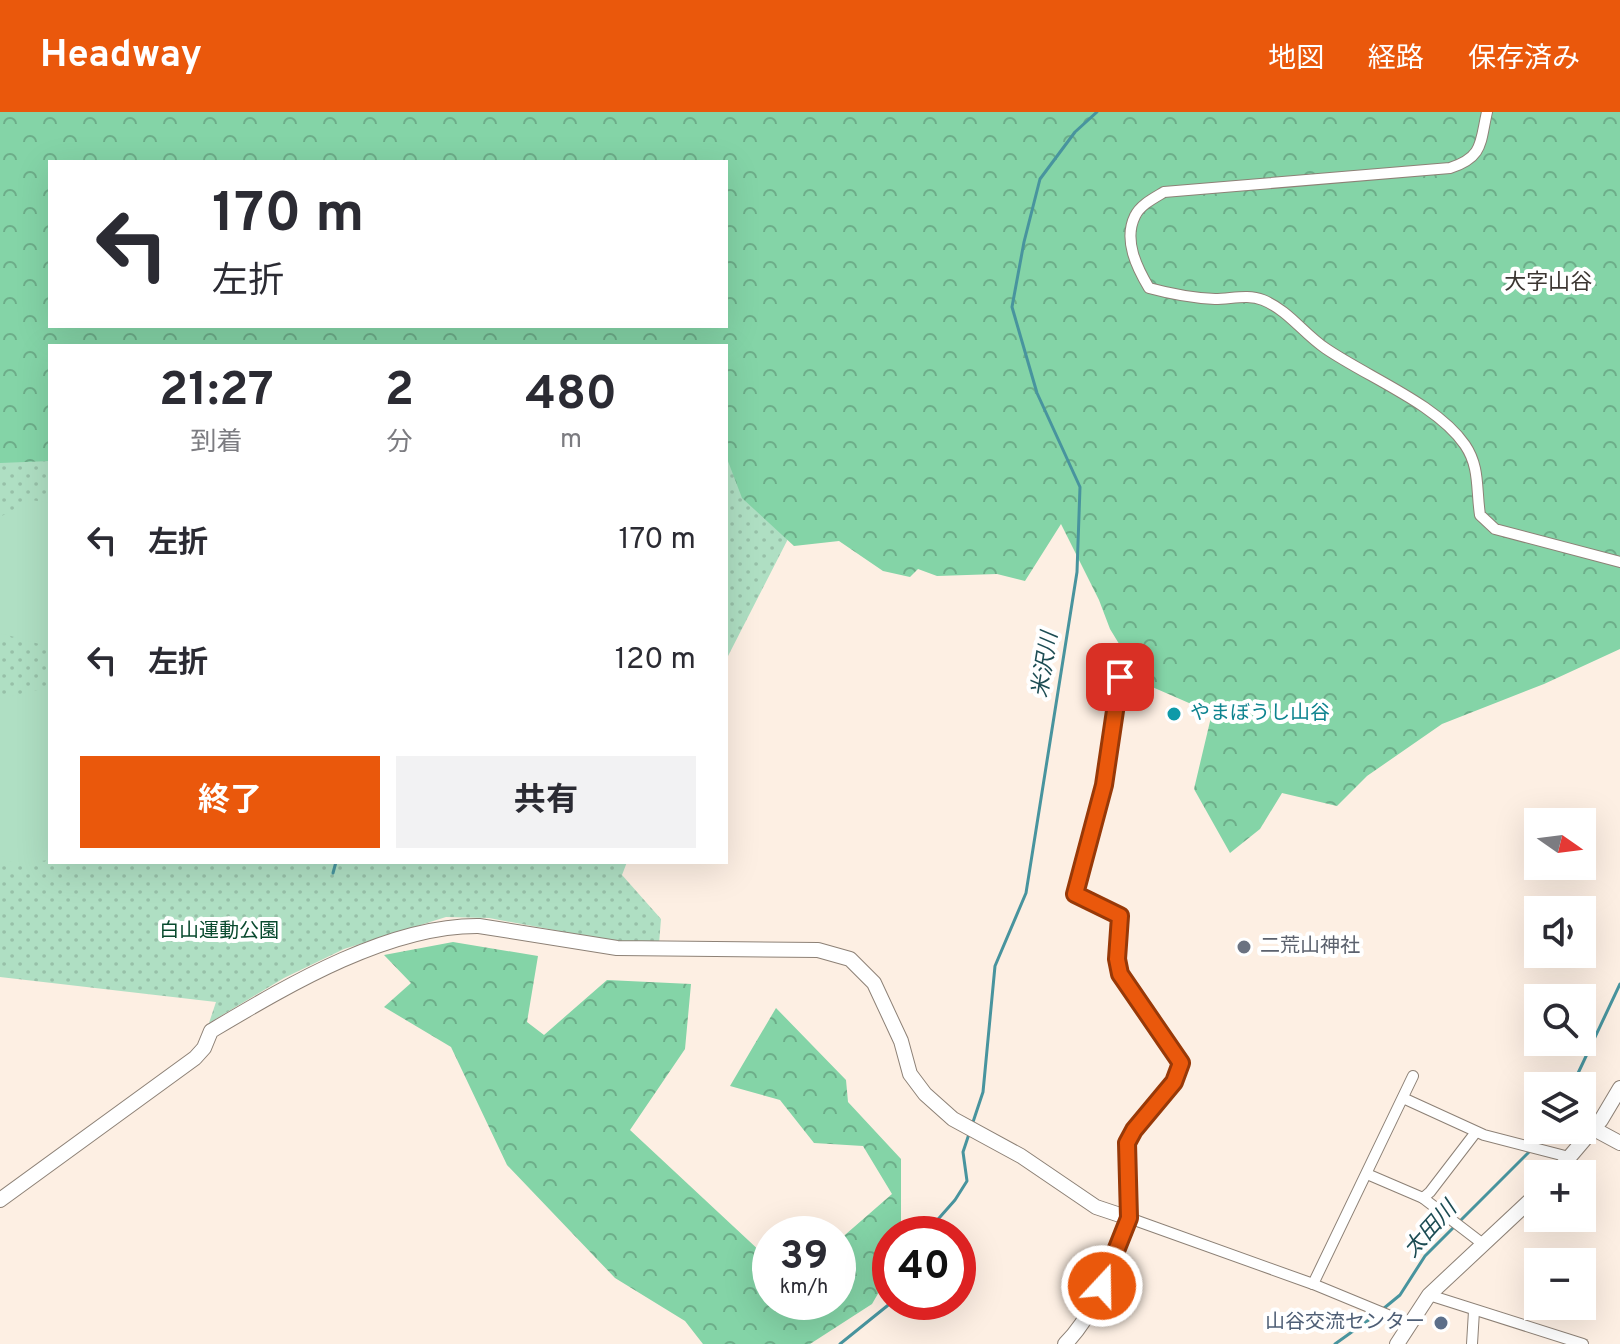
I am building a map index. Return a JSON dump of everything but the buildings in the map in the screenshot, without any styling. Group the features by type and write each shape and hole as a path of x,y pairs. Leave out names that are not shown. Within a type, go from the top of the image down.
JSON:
{"street":[{"path":"1487,112 1481,146 1467,162 1450,168 1164,192 1135,215 1131,244 1134,257 1149,288 1172,295 1265,300 1323,347 1447,424 1473,460 1477,471 1480,515 1495,529 1620,562"},
{"path":"1065,1344 1075,1334 1102,1286 1129,1218 1127,1143 1174,1082 1181,1063 1120,974 1117,959 1120,916 1075,894 1104,785 1120,677"},
{"path":"0,1200 195,1058 204,1048 211,1031 314,973 400,937 456,926 479,926 617,948 818,950 850,959 874,983 901,1041 910,1074 925,1094 953,1119 1021,1156 1096,1207 1313,1284 1410,1324"},
{"path":"1313,1284 1413,1076"},
{"path":"1596,1126 1620,1088"},
{"path":"1403,1098 1476,1132 1569,1157"},
{"path":"1596,1130 1620,1143"},
{"path":"1423,1198 1476,1132"},
{"path":"1567,1160 1581,1144"},
{"path":"1367,1174 1423,1198 1483,1244"},
{"path":"1397,1344 1429,1295 1524,1206"},
{"path":"1429,1295 1579,1343"},
{"path":"1472,1344 1474,1311"}],"green space":[{"name":"白山運動公園","path":"0,112 815,112 834,449 728,656 728,344 48,344 48,864 626,864 622,875 661,919 659,944 619,942 489,918 446,917 344,949 284,978 209,1023 216,1002 0,977"},
{"path":"0,112 1620,112 1620,649 1544,684 1442,724 1367,776 1337,806 1282,793 1260,829 1230,853 1194,789 1212,713 1143,683 1110,629 1061,524 1025,581 997,574 937,576 918,569 910,577 883,571 839,541 794,546 742,498 728,461 728,344 48,344 48,461 0,463"},
{"path":"31,500 48,503 48,646 0,633 0,517"},
{"path":"48,687 48,860 14,864 0,854 0,699"},
{"path":"453,942 538,956 527,1022 544,1035 607,980 691,984 685,1049 630,1130 752,1244 752,1320 847,1320 810,1344 703,1344 685,1321 615,1278 507,1165 451,1047 384,1007 411,983 384,955"},
{"path":"776,1008 846,1080 848,1102 901,1159 901,1216 872,1216 872,1304 856,1314 856,1225 892,1194 863,1146 814,1143 780,1100 730,1086"}],"waterway":[{"name":"米沢川","path":"973,1122 983,1092 995,966 1026,893 1077,572 1080,487 1037,393 1012,307 1040,179 1075,132 1097,112"},
{"path":"333,873 335,864"},
{"name":"太田川","path":"1579,1072 1620,984"},
{"name":"米沢川","path":"941,1216 967,1181 963,1152 969,1134"},
{"name":"太田川","path":"1383,1309 1400,1295 1425,1256 1529,1152"},
{"name":"太田川","path":"1335,1344 1377,1314"},
{"name":"米沢川","path":"840,1344 872,1318"}],"place":[{"name":"やまぼうし山谷","path":"1174,714"},
{"name":"二荒山神社","path":"1244,947"},
{"name":"山谷交流センター","path":"1441,1323"}],"district":[{"name":"大字山谷","path":"1548,283"}],"route":[{"path":"1102,1286 1129,1218 1127,1143 1174,1082 1181,1063 1120,974 1117,959 1120,916 1075,894 1104,785 1120,677"}]}
